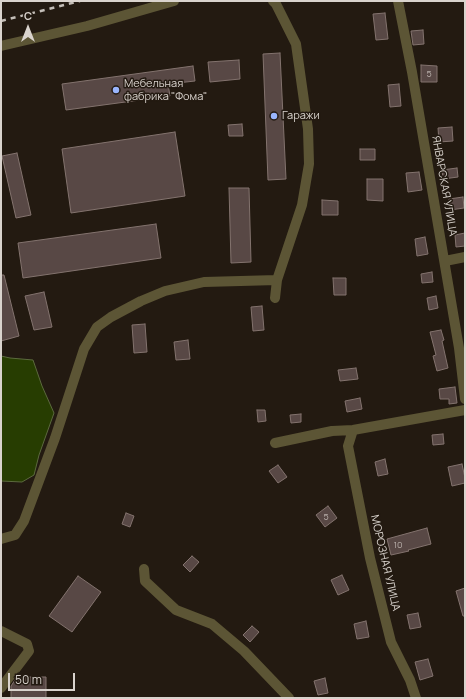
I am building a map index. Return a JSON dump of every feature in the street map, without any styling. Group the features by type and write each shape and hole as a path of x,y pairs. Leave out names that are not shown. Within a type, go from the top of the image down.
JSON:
{"street":[{"path":"1,46 87,26 174,1"},
{"path":"274,1 296,44 308,129 309,164 302,205 277,280 275,298"},
{"name":"ЯНВАРСКАЯ УЛИЦА","path":"398,1 445,261 459,348 465,398"},
{"path":"445,261 465,257"},
{"path":"1,539 15,535 24,521 55,438 84,349 97,327 141,301 165,291 204,282 277,280"},
{"path":"275,443 332,431 353,430 465,410"},
{"name":"МОРОЗНАЯ УЛИЦА","path":"353,430 348,446 370,558 391,642 410,680 416,698"},
{"path":"144,569 145,581 176,610 212,624 244,651 289,698"},
{"path":"1,631 27,644 29,651 1,688"}],"shaded area":[{"path":"1,356 33,360 42,386 54,413 39,455 34,475 22,482 1,481"}],"building":[{"path":"385,13 388,39 376,40 373,14"},
{"path":"423,30 424,44 413,45 411,31"},
{"name":"Гаражи","path":"280,53 286,179 268,180 263,54"},
{"path":"239,60 240,79 210,82 208,62"},
{"path":"421,65 437,66 437,82 421,82"},
{"name":"Мебельная фабрика \"Фома\"","path":"193,66 195,81 168,84 170,96 66,110 62,84"},
{"path":"399,84 401,106 390,107 388,85"},
{"path":"242,124 243,136 229,136 228,125"},
{"path":"452,127 453,141 439,142 438,128"},
{"path":"175,132 185,196 71,213 62,149"},
{"path":"360,149 375,149 375,160 360,160"},
{"path":"17,153 31,215 16,218 2,156"},
{"path":"457,168 458,177 443,179 442,170"},
{"path":"419,172 422,190 408,192 406,173"},
{"path":"367,179 383,179 383,201 367,200"},
{"path":"229,188 249,188 251,262 231,263"},
{"path":"463,197 464,208 450,210 449,199"},
{"path":"322,200 338,201 338,215 322,215"},
{"path":"156,224 161,258 23,278 18,243"},
{"path":"465,233 465,246 456,247 455,235"},
{"path":"425,237 428,254 417,256 415,239"},
{"path":"432,272 433,282 422,283 421,274"},
{"path":"1,275 4,275 19,336 1,341"},
{"path":"333,278 346,278 346,295 334,295"},
{"path":"44,292 52,327 34,330 25,296"},
{"path":"436,296 438,308 429,310 427,298"},
{"path":"262,306 264,330 253,331 251,307"},
{"path":"145,324 147,352 134,353 132,325"},
{"path":"441,330 448,368 437,371 433,356 436,355 430,332"},
{"path":"188,340 190,359 176,360 174,342"},
{"path":"356,368 358,379 340,381 338,370"},
{"path":"455,387 457,403 449,404 449,399 440,399 439,389"},
{"path":"360,398 362,409 347,412 345,401"},
{"path":"257,410 265,410 266,421 258,422"},
{"path":"301,414 301,422 291,423 290,415"},
{"path":"443,434 444,444 433,445 432,435"},
{"path":"385,459 388,474 378,476 375,462"},
{"path":"462,464 465,483 452,486 448,467"},
{"path":"278,465 287,477 278,483 269,471"},
{"path":"328,506 337,518 325,527 316,515"},
{"path":"126,513 134,516 130,527 122,524"},
{"path":"427,528 431,544 391,555 387,539"},
{"path":"192,556 199,562 190,572 183,565"},
{"path":"342,575 349,590 338,595 331,580"},
{"path":"78,576 101,592 72,632 49,616"},
{"path":"465,588 465,616 463,616 456,591"},
{"path":"418,613 421,627 410,629 407,615"},
{"path":"366,621 369,637 357,639 354,624"},
{"path":"252,626 259,632 250,642 243,635"},
{"path":"428,659 433,676 420,680 415,662"},
{"path":"17,677 46,677 46,698 11,698 11,686"},
{"path":"325,678 328,693 318,695 314,681"}],"railway":[{"path":"1,21 80,1"}],"place":[{"name":"Мебельная фабрика \"Фома\"","path":"116,90"},
{"name":"Гаражи","path":"274,116"}]}
